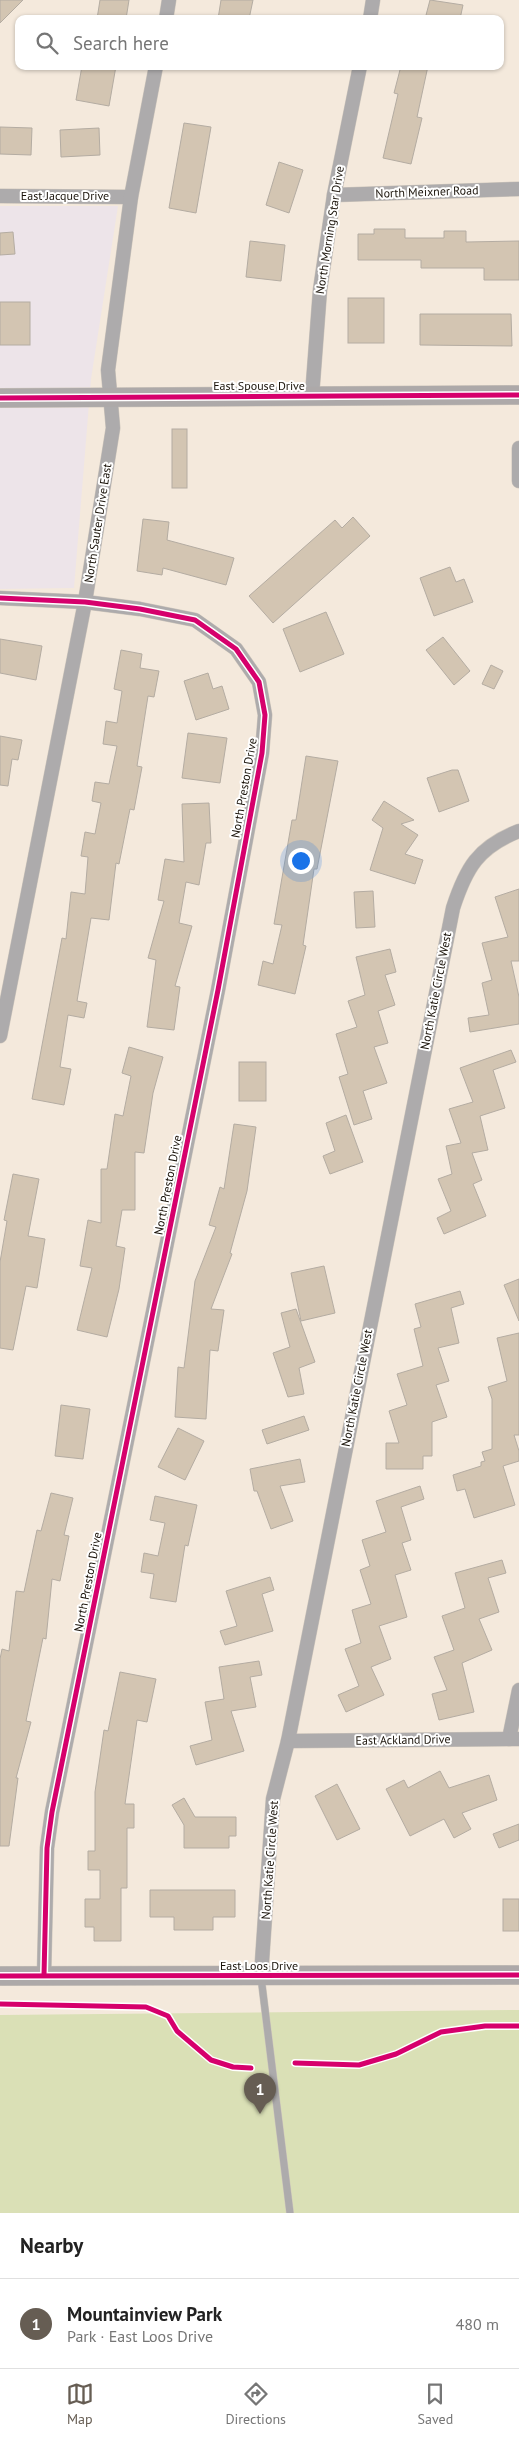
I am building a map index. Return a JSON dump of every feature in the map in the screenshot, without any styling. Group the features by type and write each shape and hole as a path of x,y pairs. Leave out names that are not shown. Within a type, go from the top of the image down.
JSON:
{"street":[{"path":"167,15 169,0"},
{"path":"371,15 373,0"},
{"name":"North Sauter Drive East","path":"0,1036 85,602 113,428 108,370 131,197 155,70"},
{"name":"North Morning Star Drive","path":"312,396 320,290 334,195 359,70"},
{"name":"North Meixner Road","path":"334,195 519,189"},
{"name":"East Jacque Drive","path":"0,196 131,197"},
{"name":"East Spouse Drive","path":"0,398 519,395"},
{"path":"519,448 519,481"},
{"name":"North Preston Drive","path":"0,598 85,602 140,609 195,620 236,649 259,682 265,715 262,753 218,990 52,1812 47,1848 44,1975"},
{"name":"North Katie Circle West","path":"261,1976 273,1799 288,1741 453,908 463,876 483,852 507,836 519,831"},
{"path":"514,1739 519,1690"},
{"name":"East Ackland Drive","path":"288,1741 514,1739"},
{"name":"East Loos Drive","path":"0,1976 519,1975"}],"lane":[{"path":"261,1976 290,2213"}],"shaded area":[{"path":"0,206 118,206 91,379 74,588 0,589"}],"green space":[{"path":"519,2010 519,2213 0,2213 0,2015"}],"building":[{"path":"0,0 23,0 0,23"},
{"path":"100,0 129,0 127,15 98,15"},
{"path":"221,0 253,0 250,15 219,15"},
{"path":"430,0 463,5 461,15 426,15"},
{"path":"81,70 115,70 109,106 76,100"},
{"path":"400,70 427,70 417,117 422,118 411,164 383,158 398,94 394,93"},
{"path":"184,123 211,127 196,213 169,208"},
{"path":"0,127 32,128 31,155 0,154"},
{"path":"99,128 100,155 61,157 60,130"},
{"path":"279,162 303,170 289,213 266,205"},
{"path":"374,229 405,229 405,238 444,238 444,231 466,231 466,242 519,241 519,280 484,280 484,268 421,268 421,260 358,260 358,234 374,234"},
{"path":"13,232 15,254 0,255 0,233"},
{"path":"250,241 285,245 281,281 246,277"},
{"path":"348,298 384,298 384,343 348,343"},
{"path":"0,302 30,302 30,345 0,345"},
{"path":"420,314 511,314 512,346 420,345"},
{"path":"172,429 187,429 187,488 172,488"},
{"path":"353,517 370,536 273,623 249,596 335,520 342,528"},
{"path":"143,519 169,522 167,540 234,558 226,585 163,568 162,575 137,571"},
{"path":"450,567 456,582 464,579 473,602 434,616 420,578"},
{"path":"326,612 344,654 300,672 283,629"},
{"path":"443,637 470,671 454,685 426,650"},
{"path":"0,639 42,646 36,680 0,673"},
{"path":"121,650 142,654 140,668 159,671 154,697 148,696 137,766 142,767 134,810 130,809 119,864 116,863 109,920 91,918 77,1001 87,1003 84,1018 68,1015 60,1067 71,1069 64,1105 32,1099 62,938 66,939 71,892 85,894 88,857 81,856 85,832 95,834 101,803 92,801 95,782 109,784 117,746 103,744 106,721 117,723 122,691 114,689"},
{"path":"491,665 503,671 494,689 482,684"},
{"path":"208,673 213,689 222,686 229,709 196,720 184,681"},
{"path":"188,733 227,738 220,783 182,778"},
{"path":"0,736 22,740 18,760 12,759 8,786 0,785"},
{"path":"306,756 338,761 317,869 314,869 303,945 306,946 295,994 258,985 263,961 273,964 282,925 274,924 292,820 296,820"},
{"path":"458,770 469,801 439,812 427,778"},
{"path":"384,801 414,820 401,824 418,835 405,854 423,860 415,884 370,870 383,828 372,820"},
{"path":"209,803 211,843 206,843 199,885 186,882 179,923 192,926 175,986 180,987 174,1030 147,1027 156,960 148,958 164,901 158,900 165,859 184,862 182,804"},
{"path":"519,889 519,961 511,961 519,997 519,1024 470,1032 468,1018 489,1015 482,983 492,980 482,943 508,937 495,897"},
{"path":"373,891 375,927 356,928 354,892"},
{"path":"390,949 396,972 385,975 395,1005 378,1011 388,1043 374,1047 387,1083 363,1091 372,1119 354,1125 339,1077 348,1074 336,1034 357,1027 348,1001 365,995 356,957"},
{"path":"129,1047 163,1057 153,1093 144,1153 135,1152 135,1210 122,1210 116,1246 125,1248 119,1289 107,1337 77,1330 92,1268 80,1266 88,1220 101,1223 101,1169 107,1169 115,1114 123,1116 131,1076 122,1073"},
{"path":"511,1050 516,1062 493,1070 505,1108 480,1116 488,1150 472,1153 482,1180 473,1184 486,1216 444,1234 437,1218 451,1211 438,1179 452,1174 446,1146 461,1143 449,1109 473,1102 460,1068"},
{"path":"239,1062 266,1062 266,1101 239,1101"},
{"path":"346,1115 363,1162 330,1174 323,1156 335,1151 326,1123"},
{"path":"234,1124 256,1127 247,1191 230,1253 232,1254 211,1309 224,1310 218,1351 210,1350 206,1419 175,1417 178,1367 184,1368 195,1281 216,1227 209,1225 220,1187 224,1189"},
{"path":"13,1174 39,1179 28,1236 45,1239 37,1288 26,1286 13,1350 0,1348 0,1262 7,1221 4,1220"},
{"path":"324,1266 335,1313 301,1321 291,1273"},
{"path":"519,1279 519,1321 504,1285"},
{"path":"460,1291 464,1304 451,1308 459,1343 438,1348 449,1381 436,1385 447,1417 432,1422 432,1456 423,1456 423,1469 386,1469 386,1443 399,1443 389,1411 407,1405 397,1374 423,1366 414,1329 421,1327 415,1304"},
{"path":"296,1309 315,1362 299,1368 304,1394 288,1397 273,1353 290,1347 281,1313"},
{"path":"519,1333 519,1435 514,1435 519,1451 519,1461 503,1466 515,1505 474,1518 465,1489 457,1491 453,1475 481,1466 481,1462 485,1461 482,1452 492,1449 492,1399 488,1387 507,1381 497,1338"},
{"path":"61,1405 90,1409 83,1459 55,1456"},
{"path":"304,1416 309,1430 267,1444 262,1430"},
{"path":"178,1428 204,1441 185,1480 158,1467"},
{"path":"300,1459 305,1482 280,1486 293,1521 271,1529 257,1491 254,1491 250,1469"},
{"path":"420,1486 424,1499 401,1507 411,1540 402,1543 411,1570 395,1575 407,1617 379,1626 391,1659 371,1667 384,1695 346,1712 338,1695 359,1686 345,1649 361,1643 352,1610 371,1604 360,1570 370,1566 362,1540 386,1532 376,1501"},
{"path":"51,1493 73,1498 64,1535 69,1536 60,1581 52,1579 46,1639 43,1638 26,1721 31,1722 16,1778 18,1778 9,1846 0,1846 0,1659 2,1649 9,1651 16,1591 24,1592 37,1530 41,1531"},
{"path":"155,1496 197,1505 188,1546 185,1545 176,1602 150,1598 154,1574 141,1572 144,1553 158,1556 165,1523 150,1520"},
{"path":"502,1560 506,1573 488,1578 499,1612 479,1619 492,1650 462,1663 474,1712 439,1720 432,1694 447,1690 434,1657 454,1650 442,1616 465,1608 455,1573"},
{"path":"270,1577 274,1590 262,1594 273,1631 225,1645 220,1631 237,1626 226,1591"},
{"path":"259,1661 262,1675 250,1677 256,1707 231,1711 244,1751 196,1765 190,1746 212,1740 205,1702 224,1699 219,1667"},
{"path":"120,1672 156,1679 147,1722 137,1720 125,1804 134,1804 134,1828 127,1828 127,1888 121,1888 121,1941 94,1941 94,1927 85,1927 85,1899 100,1899 100,1870 88,1870 88,1851 95,1851 95,1792 104,1730 108,1731"},
{"path":"440,1771 449,1788 489,1775 497,1800 462,1813 471,1829 454,1838 444,1819 410,1836 386,1789 404,1780 408,1788"},
{"path":"337,1784 360,1829 337,1840 315,1796"},
{"path":"184,1798 195,1817 236,1817 236,1836 229,1836 229,1848 184,1848 184,1825 172,1805"},
{"path":"519,1824 519,1840 499,1848 493,1834"},
{"path":"150,1890 235,1890 235,1917 213,1917 213,1930 174,1930 174,1917 150,1917"},
{"path":"503,1899 519,1899 519,1931 503,1931"}],"cycle path":[{"path":"0,398 519,395"},
{"path":"0,598 85,602 140,609 195,620 236,649 259,682 265,715 262,753 218,990 52,1812 47,1848 44,1975"},
{"path":"0,1976 519,1975"},
{"path":"0,2004 146,2007 168,2016 177,2031 211,2060 233,2067 251,2068"},
{"path":"295,2063 359,2065 396,2054 441,2032 485,2026 519,2026"}],"place":[{"name":"Mountainview Park","path":"260,2114"}]}
